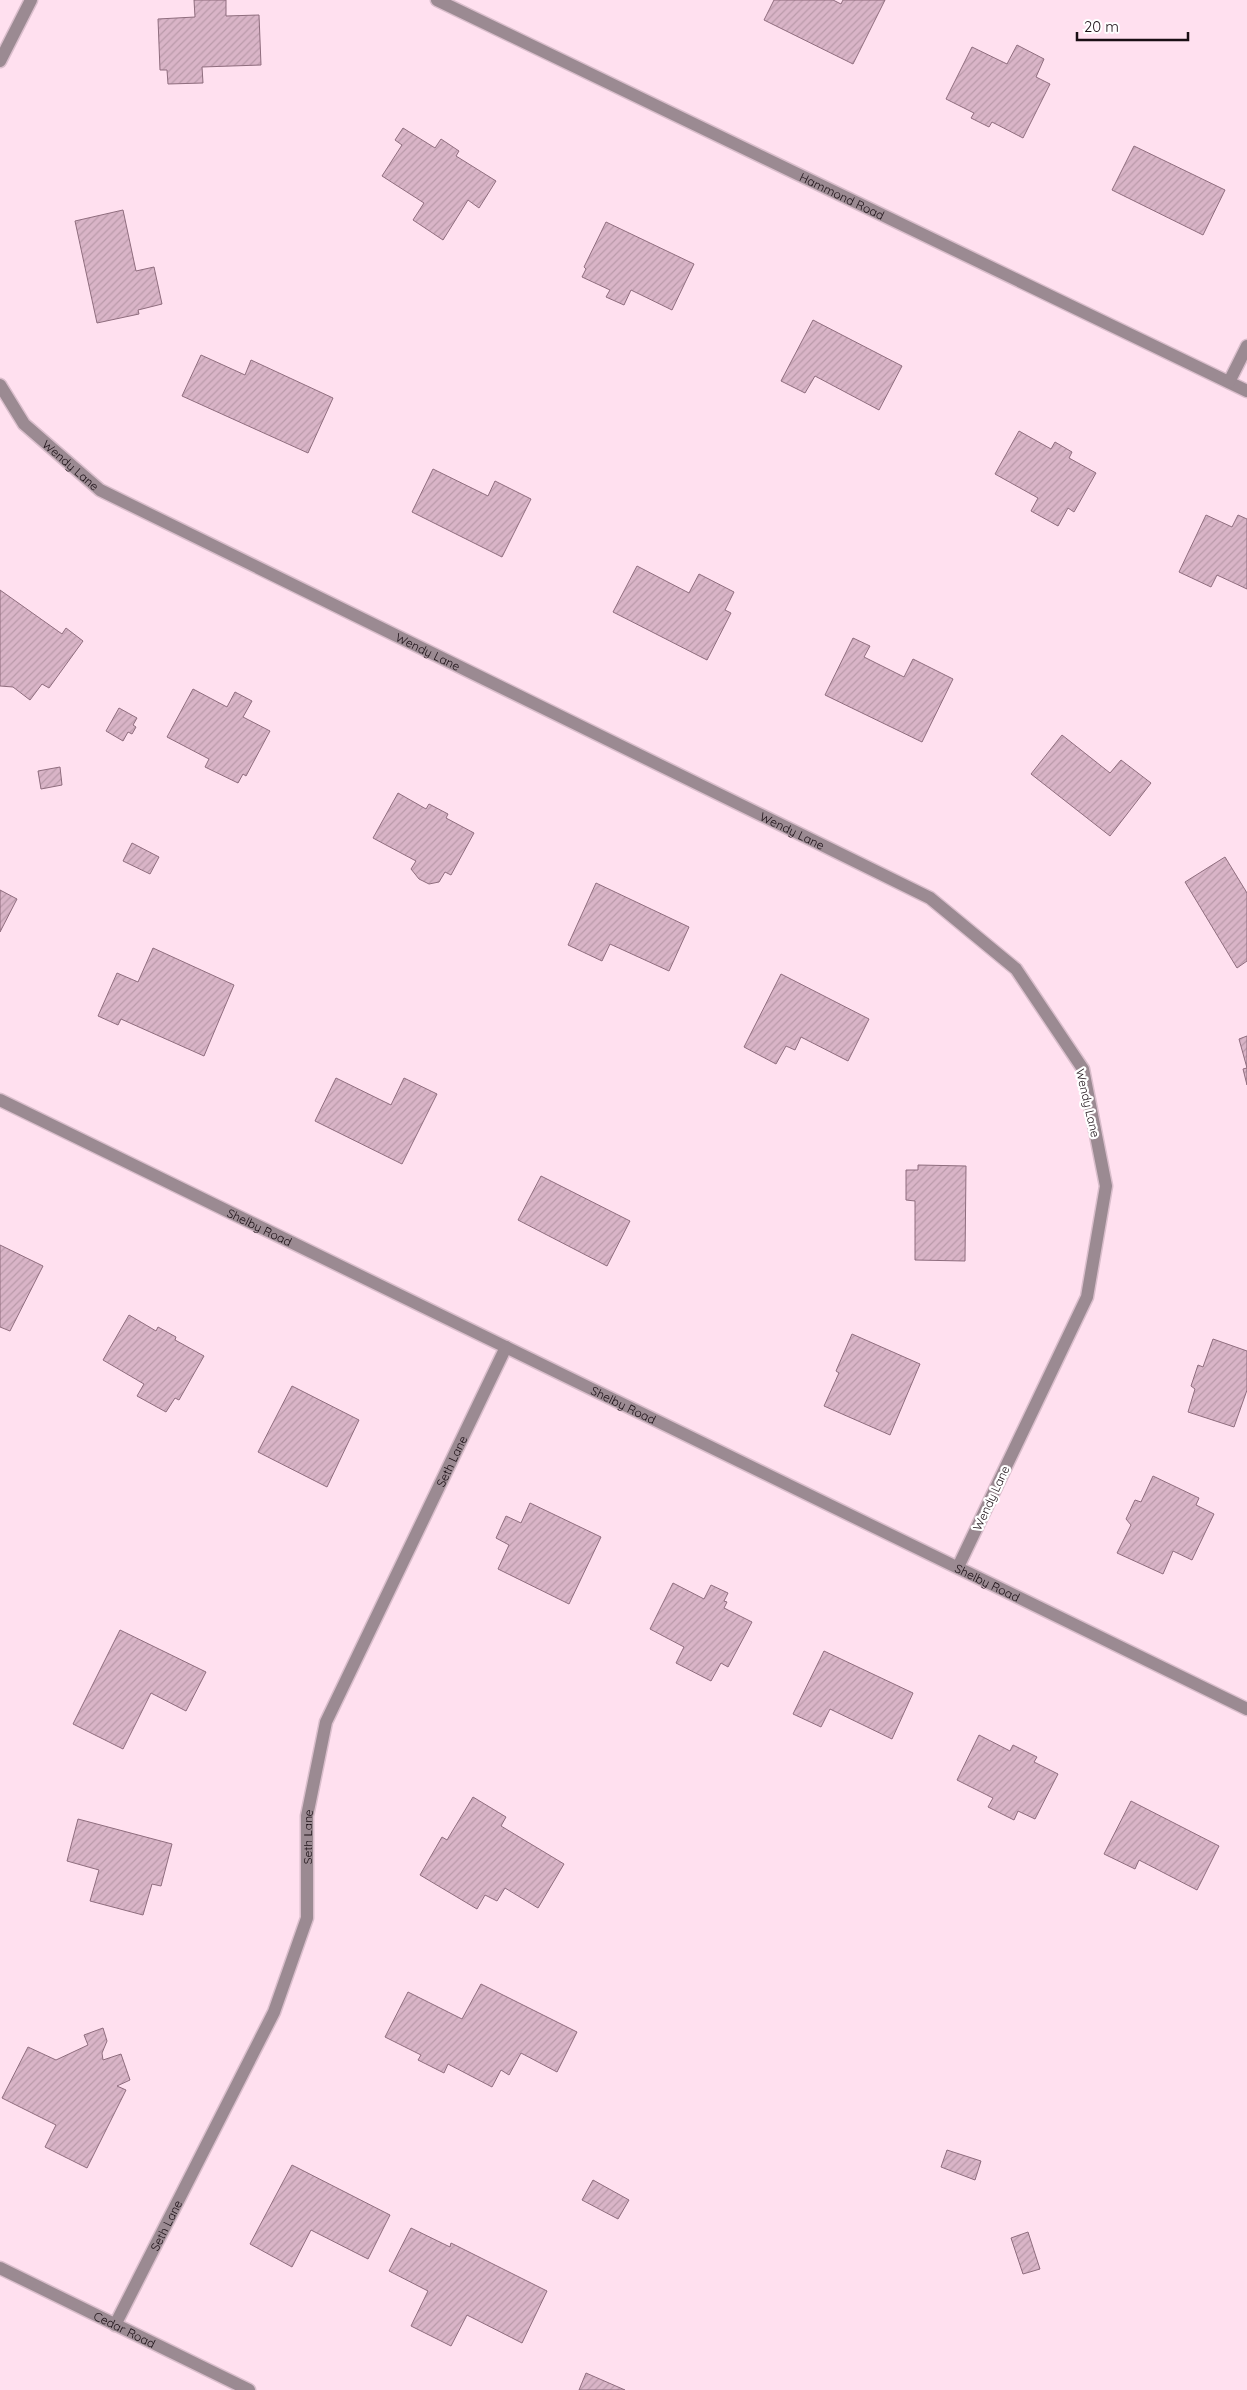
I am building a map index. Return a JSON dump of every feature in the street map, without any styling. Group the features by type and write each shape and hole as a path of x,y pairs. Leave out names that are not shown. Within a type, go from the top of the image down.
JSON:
{"street":[{"path":"0,61 31,0"},
{"name":"Hammond Road","path":"437,0 1247,391"},
{"path":"1230,382 1247,346"},
{"name":"Wendy Lane","path":"0,385 24,424 100,490 930,898 1016,969 1083,1069 1106,1186 1087,1297 958,1567"},
{"name":"Shelby Road","path":"0,1100 1247,1709"},
{"name":"Seth Lane","path":"116,2325 274,2012 307,1918 307,1816 326,1722 506,1347"},
{"name":"Cedar Road","path":"0,2268 248,2390"}],"building":[{"path":"194,0 226,0 226,16 259,15 261,65 202,67 203,83 168,84 167,70 160,70 158,19 195,17"},
{"path":"774,0 833,0 841,4 843,0 885,0 853,64 764,20"},
{"path":"1017,45 1044,59 1036,77 1050,84 1023,138 992,122 989,127 971,118 974,113 946,99 972,47 1007,64"},
{"path":"403,128 435,148 441,139 459,151 456,156 496,181 479,208 468,200 443,240 413,220 424,203 382,176 402,145 395,140"},
{"path":"1134,146 1225,190 1203,235 1112,190"},
{"path":"123,210 136,271 154,267 162,304 138,310 139,314 97,323 75,221"},
{"path":"606,222 694,264 672,310 631,290 624,305 606,297 610,290 582,277 586,269 584,267"},
{"path":"813,320 902,366 879,410 815,376 805,393 781,381"},
{"path":"201,355 245,375 251,360 333,398 308,453 182,396"},
{"path":"1019,431 1051,449 1055,442 1072,452 1069,458 1096,473 1074,512 1068,508 1058,526 1031,511 1038,498 995,474"},
{"path":"433,469 488,496 495,481 531,499 502,557 412,512"},
{"path":"1206,515 1232,527 1238,515 1247,519 1247,589 1217,575 1211,587 1179,572"},
{"path":"637,566 689,593 699,574 734,592 725,610 731,613 707,660 613,612"},
{"path":"0,590 62,634 66,628 83,641 49,688 42,684 30,700 13,687 0,686"},
{"path":"853,638 870,646 864,657 904,677 913,659 953,679 922,742 825,695"},
{"path":"193,689 227,707 235,692 252,701 243,717 270,731 246,776 243,774 238,783 205,767 209,759 167,737"},
{"path":"119,708 137,718 133,725 136,727 132,734 128,732 123,741 106,731"},
{"path":"1062,735 1110,773 1121,760 1151,783 1110,836 1031,774"},
{"path":"60,767 62,785 41,789 38,771"},
{"path":"398,793 426,809 429,804 448,814 446,818 474,833 451,875 445,872 439,882 429,884 419,879 411,869 416,861 373,838"},
{"path":"132,843 159,857 150,874 123,861"},
{"path":"1225,857 1247,893 1247,961 1237,968 1185,882"},
{"path":"596,883 689,927 669,971 610,944 602,961 568,945"},
{"path":"0,890 17,899 0,932"},
{"path":"153,948 234,985 204,1056 121,1019 118,1025 98,1016 117,973 138,982"},
{"path":"781,974 869,1019 848,1061 801,1037 795,1050 786,1046 776,1064 744,1047"},
{"path":"1247,1036 1247,1068 1239,1039"},
{"path":"1247,1068 1247,1085 1243,1069"},
{"path":"336,1078 391,1105 404,1078 437,1094 402,1164 315,1121"},
{"path":"918,1165 966,1166 965,1261 915,1260 915,1201 906,1200 906,1170 918,1170"},
{"path":"541,1176 630,1221 607,1266 518,1220"},
{"path":"0,1245 43,1266 10,1331 0,1327"},
{"path":"129,1315 156,1331 158,1327 176,1337 175,1340 204,1356 179,1400 175,1398 166,1412 137,1396 144,1384 103,1360"},
{"path":"852,1334 920,1364 890,1435 824,1406 839,1373 836,1371"},
{"path":"1213,1339 1247,1351 1247,1390 1234,1427 1188,1412 1195,1389 1191,1386 1198,1365 1203,1367"},
{"path":"292,1386 359,1420 327,1487 258,1452"},
{"path":"1153,1476 1199,1498 1196,1505 1214,1514 1192,1560 1173,1551 1163,1574 1117,1553 1131,1525 1126,1519 1135,1500 1141,1502"},
{"path":"530,1503 601,1537 569,1604 498,1569 509,1545 496,1538 506,1516 521,1523"},
{"path":"673,1583 704,1599 711,1585 728,1593 724,1601 727,1602 724,1608 752,1622 728,1667 721,1663 711,1681 676,1663 684,1647 650,1629"},
{"path":"120,1630 206,1672 186,1711 151,1693 123,1749 73,1724"},
{"path":"824,1651 913,1693 892,1739 830,1709 821,1727 793,1714"},
{"path":"979,1735 1010,1751 1013,1745 1037,1757 1034,1762 1058,1774 1035,1819 1018,1811 1014,1820 988,1807 993,1798 957,1780"},
{"path":"473,1797 506,1817 501,1826 564,1864 538,1908 505,1888 497,1901 485,1895 477,1909 420,1875 442,1837 447,1840"},
{"path":"1131,1801 1219,1846 1197,1890 1139,1860 1135,1869 1104,1854"},
{"path":"78,1819 172,1844 161,1886 152,1884 143,1915 90,1901 99,1870 67,1861"},
{"path":"481,1984 577,2032 557,2072 521,2053 509,2075 501,2070 492,2087 448,2064 444,2073 418,2060 421,2055 385,2037 408,1992 462,2019"},
{"path":"103,2028 107,2041 102,2053 103,2060 121,2054 130,2080 117,2086 126,2090 87,2168 45,2147 56,2125 2,2098 28,2047 56,2060 88,2045 84,2035"},
{"path":"947,2150 981,2161 975,2180 941,2167"},
{"path":"292,2165 390,2215 368,2259 311,2230 292,2267 250,2244"},
{"path":"593,2180 629,2200 618,2219 582,2200"},
{"path":"411,2228 450,2247 451,2243 547,2291 522,2343 467,2315 451,2346 411,2326 428,2291 389,2271"},
{"path":"1028,2232 1040,2269 1023,2274 1011,2238"},
{"path":"586,2373 625,2390 579,2390"}]}
